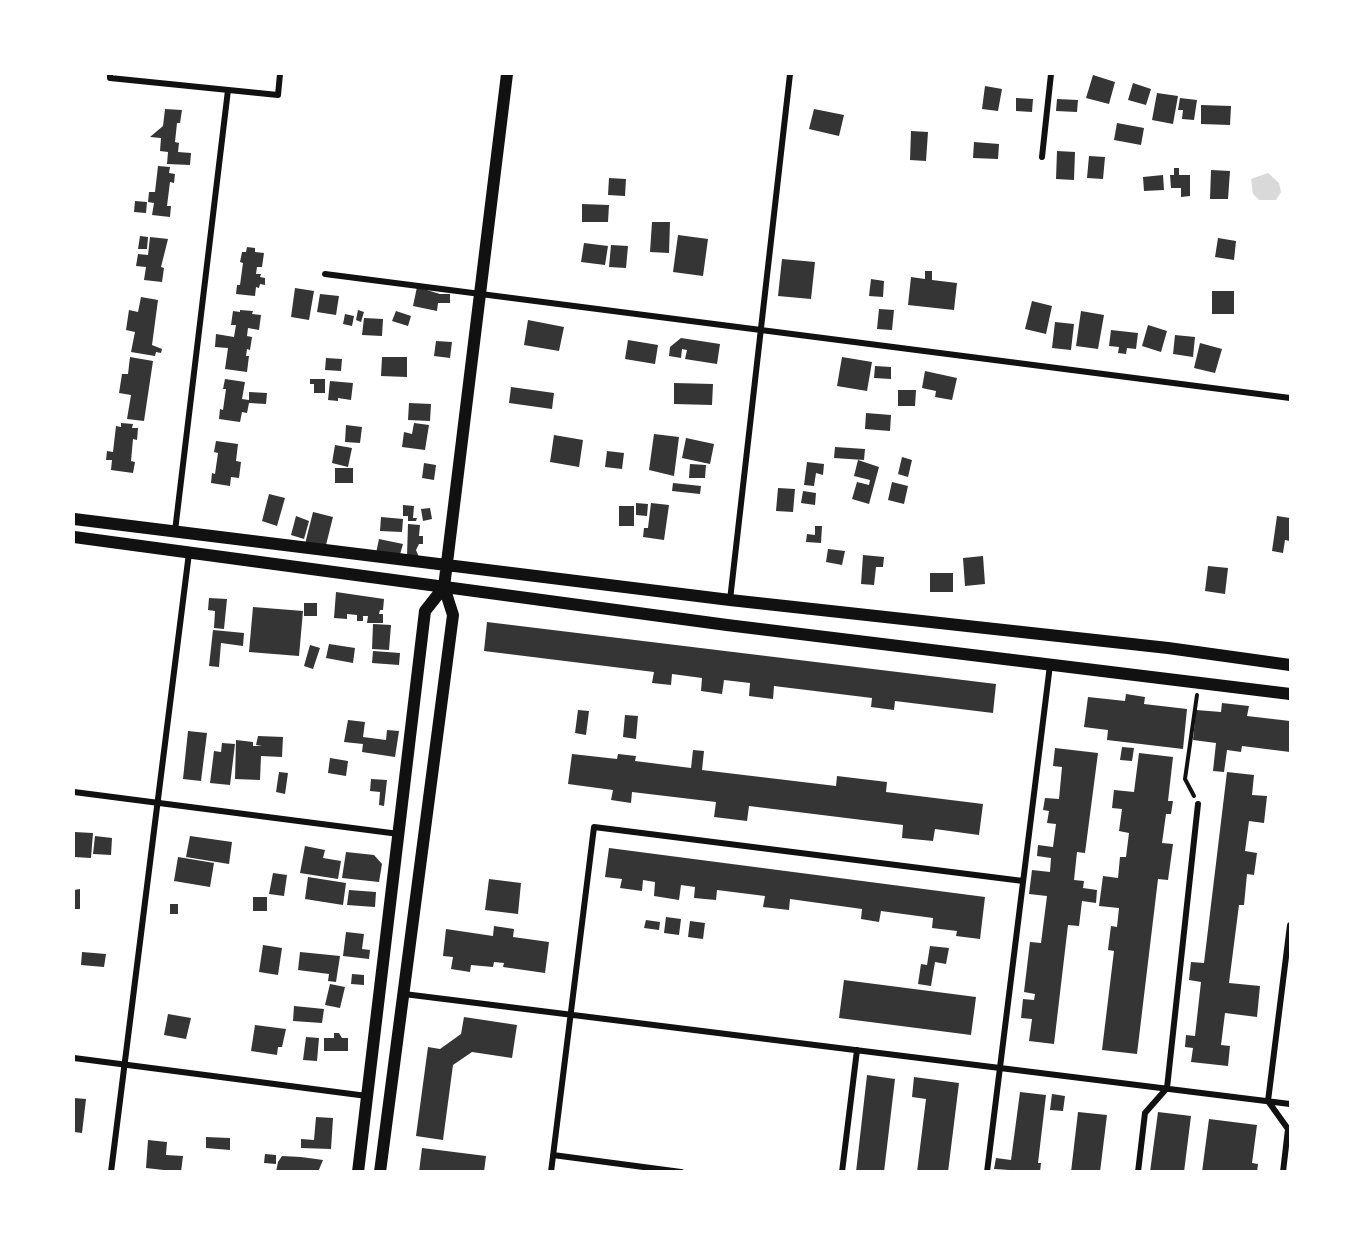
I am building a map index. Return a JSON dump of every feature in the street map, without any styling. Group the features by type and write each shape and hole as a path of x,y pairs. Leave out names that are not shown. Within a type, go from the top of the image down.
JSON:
{"main road":[{"path":"380,1172 453,615 444,587 507,74"},
{"path":"74,519 730,600 1157,647 1290,665"},
{"path":"74,537 727,625 1290,694"},
{"path":"358,1172 425,611 444,587"}],"street":[{"path":"110,76 278,95 280,74"},
{"path":"730,600 790,74"},
{"path":"1042,157 1052,74"},
{"path":"175,532 228,90"},
{"path":"324,274 1290,398"},
{"path":"111,1172 189,552"},
{"path":"987,1172 1050,664"},
{"path":"74,792 399,834"},
{"path":"1138,1172 1145,1113 1167,1088 1198,804"},
{"path":"551,1172 594,827 1023,881"},
{"path":"1283,1172 1288,1129 1268,1101 1290,925"},
{"path":"403,994 1290,1104"},
{"path":"842,1172 857,1050"},
{"path":"74,1058 367,1096"},
{"path":"553,1155 681,1172"}],"path":[{"path":"1198,804 1185,779 1199,682"}],"shaded area":[{"path":"1268,173 1279,183 1281,192 1276,200 1259,200 1253,194 1251,179"}],"building":[{"path":"1093,75 1115,82 1109,104 1086,98"},
{"path":"1133,83 1151,89 1146,105 1128,100"},
{"path":"985,86 1002,89 998,111 982,109"},
{"path":"1157,93 1178,96 1173,124 1152,120"},
{"path":"1016,98 1033,99 1032,112 1016,111"},
{"path":"1180,98 1197,100 1194,120 1182,119 1183,110 1178,110"},
{"path":"1057,99 1078,100 1077,112 1056,111"},
{"path":"1201,105 1231,106 1230,125 1201,124"},
{"path":"165,109 182,110 180,123 177,123 175,142 179,143 178,152 191,153 190,165 167,164 168,152 160,151 161,138 150,137 163,126"},
{"path":"814,109 844,115 839,136 809,129"},
{"path":"1117,123 1144,128 1141,145 1114,140"},
{"path":"911,131 928,132 926,161 910,160"},
{"path":"974,142 999,144 998,159 973,158"},
{"path":"1057,151 1075,152 1074,180 1056,179"},
{"path":"1089,156 1105,157 1103,179 1087,178"},
{"path":"158,166 170,167 169,173 175,174 174,183 170,182 167,206 171,206 170,217 152,215 154,203 148,202 149,192 155,192"},
{"path":"1174,168 1179,168 1179,175 1190,175 1190,196 1181,197 1181,188 1171,188 1170,175 1174,175"},
{"path":"1211,170 1230,171 1228,199 1210,199"},
{"path":"1163,175 1164,190 1144,191 1143,177"},
{"path":"609,178 626,179 625,196 608,195"},
{"path":"135,201 147,202 146,213 134,212"},
{"path":"582,204 609,205 608,222 582,222"},
{"path":"652,222 670,222 669,253 650,252"},
{"path":"678,235 708,239 703,276 673,272"},
{"path":"140,236 148,237 147,249 138,249"},
{"path":"150,237 168,239 161,267 164,268 162,282 144,280 146,267 136,266 138,254 148,255"},
{"path":"1218,238 1236,241 1234,260 1215,257"},
{"path":"584,243 608,246 605,265 581,262"},
{"path":"611,245 628,246 626,268 609,267"},
{"path":"247,247 255,248 255,252 264,253 262,267 257,267 256,274 261,274 260,277 265,278 265,285 260,284 259,288 256,287 255,296 236,294 237,285 240,285 242,252 246,252"},
{"path":"782,259 815,262 811,299 778,296"},
{"path":"925,271 932,271 932,280 957,283 954,310 908,305 911,277 925,279"},
{"path":"871,279 884,281 883,297 869,296"},
{"path":"417,287 440,294 450,294 450,303 438,303 437,311 413,306"},
{"path":"295,288 314,291 309,320 291,317"},
{"path":"1212,291 1234,291 1234,314 1212,314"},
{"path":"320,294 339,296 336,315 317,312"},
{"path":"141,297 158,300 152,345 162,349 161,353 156,352 155,356 131,352 135,332 126,330 129,310 138,312"},
{"path":"1032,301 1052,306 1046,334 1025,329"},
{"path":"879,309 894,310 892,330 877,329"},
{"path":"240,310 253,311 252,314 261,315 259,330 248,328 247,336 252,337 250,350 247,349 246,356 249,356 247,372 225,369 228,348 215,347 216,334 234,337 236,325 231,325 233,311 240,312"},
{"path":"358,310 364,312 361,322 356,320"},
{"path":"396,311 411,316 408,326 392,321"},
{"path":"1081,311 1104,315 1098,349 1076,346"},
{"path":"345,314 354,316 352,326 343,324"},
{"path":"364,318 383,319 382,336 362,335"},
{"path":"528,320 564,327 559,351 524,345"},
{"path":"1055,322 1074,324 1071,350 1052,348"},
{"path":"1148,325 1167,331 1161,352 1142,346"},
{"path":"1111,330 1138,333 1136,349 1127,348 1126,354 1118,353 1119,347 1109,346"},
{"path":"1175,335 1195,337 1193,357 1173,354"},
{"path":"681,338 720,344 717,364 685,359 687,350 682,349 681,358 669,356 670,347"},
{"path":"628,340 658,345 655,364 625,359"},
{"path":"436,341 452,342 450,358 434,356"},
{"path":"1200,343 1222,349 1215,373 1194,368"},
{"path":"130,357 153,361 144,421 127,419 131,395 119,393 122,374 128,374"},
{"path":"382,357 407,357 407,377 381,376"},
{"path":"842,357 872,362 867,391 837,386"},
{"path":"326,358 342,359 341,371 325,370"},
{"path":"875,366 891,367 891,379 874,378"},
{"path":"925,371 957,378 952,400 935,397 936,391 922,388"},
{"path":"225,379 245,382 242,399 249,400 249,392 267,393 266,404 249,403 247,413 242,412 240,422 219,419 220,409 223,410"},
{"path":"310,379 325,379 325,393 314,393 314,384 310,384"},
{"path":"330,381 353,383 351,400 338,398 338,401 328,400"},
{"path":"674,383 713,384 712,405 674,404"},
{"path":"511,387 554,393 552,409 509,403"},
{"path":"898,390 916,390 915,406 898,406"},
{"path":"409,403 431,404 430,421 408,420"},
{"path":"866,413 891,415 890,431 865,429"},
{"path":"121,423 133,424 132,428 138,428 137,440 133,439 131,461 135,462 133,473 111,470 112,460 106,460 107,451 113,452 116,426 121,427"},
{"path":"414,423 429,425 425,450 402,447 404,432 412,434"},
{"path":"346,425 362,427 360,443 345,442"},
{"path":"654,434 679,437 674,476 649,470"},
{"path":"554,435 583,440 579,467 550,462"},
{"path":"686,438 714,444 710,464 682,458"},
{"path":"216,441 238,444 236,461 241,462 239,478 231,477 230,486 211,483 212,473 215,474 218,453 214,452"},
{"path":"335,445 352,448 348,467 332,463"},
{"path":"835,447 865,449 864,460 834,458"},
{"path":"607,451 624,453 622,469 605,467"},
{"path":"902,457 912,460 908,477 898,474"},
{"path":"858,460 879,467 869,504 852,499 857,482 869,485 870,480 854,476"},
{"path":"807,462 824,464 823,475 816,473 814,486 804,485"},
{"path":"424,463 436,465 434,480 422,478"},
{"path":"690,464 706,465 705,478 689,478"},
{"path":"335,468 353,468 353,483 335,483"},
{"path":"892,482 908,486 904,504 888,500"},
{"path":"673,483 701,486 700,494 672,491"},
{"path":"778,488 795,489 793,512 776,511"},
{"path":"803,491 816,493 815,505 801,503"},
{"path":"269,494 285,498 277,526 262,521"},
{"path":"636,503 648,504 647,516 636,515"},
{"path":"651,503 669,505 664,540 643,537 644,528 648,528"},
{"path":"403,505 414,506 413,518 417,518 416,521 408,521 408,516 403,516"},
{"path":"619,506 634,506 634,526 619,526"},
{"path":"430,508 432,519 423,521 421,509"},
{"path":"313,512 333,517 325,549 305,544"},
{"path":"296,516 309,521 304,539 291,535"},
{"path":"1277,516 1290,518 1290,541 1285,540 1283,553 1272,551"},
{"path":"381,517 403,519 402,532 380,531"},
{"path":"408,524 420,525 419,536 423,536 423,544 419,544 416,550 419,557 407,556"},
{"path":"815,526 822,526 821,543 806,542 807,534 815,535"},
{"path":"379,539 403,544 399,558 376,553"},
{"path":"828,549 845,551 842,565 826,562"},
{"path":"863,555 884,557 883,567 876,567 874,585 861,584"},
{"path":"983,556 985,584 965,586 963,558"},
{"path":"1208,566 1228,568 1225,594 1205,591"},
{"path":"930,573 953,573 953,592 930,592"},
{"path":"336,592 384,599 383,610 380,610 379,614 383,614 383,623 367,623 368,616 363,616 363,621 357,621 357,615 347,614 347,619 334,618"},
{"path":"209,598 227,599 224,629 214,628 215,611 208,610"},
{"path":"304,603 317,603 317,616 304,616"},
{"path":"253,607 303,611 299,656 249,652"},
{"path":"487,622 996,684 993,713 895,701 894,710 871,707 872,698 774,686 773,699 749,696 750,683 724,680 722,694 701,691 702,678 672,674 671,685 652,683 654,672 484,651"},
{"path":"373,624 391,625 389,650 372,649"},
{"path":"213,630 244,633 243,646 221,643 219,667 209,666"},
{"path":"329,644 355,648 353,663 326,658"},
{"path":"310,645 320,648 313,669 304,666"},
{"path":"373,651 400,653 399,665 372,663"},
{"path":"1126,694 1145,697 1144,704 1187,709 1183,749 1107,740 1108,730 1084,727 1088,697 1125,701"},
{"path":"1222,703 1249,706 1247,716 1290,721 1290,752 1242,746 1241,752 1227,750 1224,772 1213,771 1216,743 1193,740 1196,710 1221,712"},
{"path":"578,710 589,711 586,735 575,733"},
{"path":"625,715 638,716 636,739 623,737"},
{"path":"348,720 365,722 363,737 386,740 387,730 399,731 395,757 362,752 363,744 344,742"},
{"path":"188,731 207,733 201,781 183,779"},
{"path":"258,736 283,737 282,757 261,756 260,780 235,779 236,740 253,742 253,746 262,746 256,745"},
{"path":"222,743 235,744 230,785 210,783 214,751 221,752"},
{"path":"1122,747 1134,748 1132,761 1120,760"},
{"path":"1055,748 1098,753 1085,853 1077,852 1074,880 1084,881 1083,888 1097,890 1096,903 1082,901 1079,926 1068,925 1054,1044 1029,1041 1032,1019 1021,1018 1023,999 1034,1000 1035,994 1024,992 1030,942 1041,943 1047,896 1029,894 1032,870 1050,872 1051,858 1037,856 1038,845 1053,847 1056,824 1047,823 1049,811 1043,810 1045,798 1059,799 1062,767 1053,766"},
{"path":"693,750 704,751 702,770 836,786 837,776 887,782 886,792 983,804 979,835 935,829 933,841 902,838 903,825 749,806 747,821 714,817 716,802 632,792 631,803 611,800 613,790 568,784 572,754 617,759 618,754 636,756 635,761 691,768"},
{"path":"1139,753 1173,757 1168,801 1173,801 1171,814 1166,814 1162,843 1173,844 1168,880 1158,879 1137,1054 1102,1050 1114,951 1108,950 1111,926 1117,927 1119,908 1099,906 1103,876 1118,878 1120,857 1126,857 1129,833 1119,831 1122,809 1112,808 1114,790 1134,792"},
{"path":"330,758 348,761 346,776 328,773"},
{"path":"279,772 288,773 285,794 276,792"},
{"path":"1227,772 1254,775 1252,795 1267,796 1264,823 1249,821 1245,851 1257,853 1254,875 1247,874 1244,905 1239,905 1229,983 1260,986 1257,1017 1225,1013 1221,1045 1230,1046 1228,1066 1191,1062 1193,1048 1185,1047 1186,1035 1195,1036 1201,982 1189,980 1191,962 1204,963"},
{"path":"371,779 387,780 384,806 379,805 380,792 370,791"},
{"path":"74,832 93,833 91,858 74,857"},
{"path":"95,836 112,838 111,855 93,854"},
{"path":"190,836 232,842 229,864 186,857"},
{"path":"305,846 325,850 323,858 341,861 338,879 300,873"},
{"path":"609,848 985,897 980,939 956,936 957,931 932,928 933,918 881,911 879,922 861,919 862,909 790,899 789,910 763,907 765,896 717,890 716,900 694,898 695,887 681,885 679,900 654,896 655,882 643,880 642,891 620,888 622,879 605,877"},
{"path":"346,852 374,855 382,864 379,882 342,878"},
{"path":"178,857 214,863 210,887 174,881"},
{"path":"273,873 287,875 284,896 269,894"},
{"path":"308,877 346,883 343,905 305,899"},
{"path":"489,879 521,883 518,914 485,910"},
{"path":"80,889 80,909 74,909 74,890"},
{"path":"349,890 376,892 375,907 347,905"},
{"path":"253,897 267,897 267,911 253,911"},
{"path":"170,904 178,904 178,914 170,914"},
{"path":"666,917 681,919 679,935 664,933"},
{"path":"646,920 660,922 659,930 644,928"},
{"path":"690,921 705,923 703,939 688,937"},
{"path":"494,926 514,929 513,937 549,942 545,973 503,967 504,963 494,962 493,967 471,965 470,972 451,969 453,957 443,956 446,929 493,936"},
{"path":"346,932 364,934 362,949 370,950 369,959 343,956"},
{"path":"263,945 282,948 278,975 259,972"},
{"path":"930,946 949,948 946,964 935,962 931,986 918,984 921,964 927,965"},
{"path":"82,952 106,954 104,967 81,965"},
{"path":"300,952 340,956 336,982 328,981 329,974 298,970"},
{"path":"352,974 364,975 364,985 351,984"},
{"path":"844,980 976,997 971,1035 839,1018"},
{"path":"330,984 345,987 340,1008 325,1005"},
{"path":"294,1006 324,1009 322,1023 293,1021"},
{"path":"168,1014 191,1018 186,1039 164,1035"},
{"path":"464,1017 517,1025 512,1058 472,1052 453,1065 443,1140 416,1136 428,1047 440,1049 461,1034"},
{"path":"255,1025 286,1029 282,1047 278,1047 277,1055 251,1051"},
{"path":"334,1033 339,1033 342,1038 348,1038 348,1051 324,1051 324,1038 334,1038"},
{"path":"306,1037 319,1038 317,1061 303,1060"},
{"path":"867,1075 895,1079 884,1172 856,1172"},
{"path":"914,1077 959,1083 948,1172 917,1172 926,1099 912,1097"},
{"path":"1020,1092 1046,1095 1038,1163 1041,1163 1040,1172 994,1169 996,1158 1011,1160"},
{"path":"1052,1094 1065,1096 1063,1111 1050,1110"},
{"path":"74,1098 86,1099 82,1133 74,1132"},
{"path":"1078,1112 1107,1115 1100,1172 1071,1172"},
{"path":"1158,1112 1191,1116 1184,1172 1150,1172"},
{"path":"316,1117 333,1118 331,1149 301,1148 301,1139 314,1140"},
{"path":"1209,1119 1257,1125 1252,1163 1258,1164 1257,1172 1202,1172"},
{"path":"206,1137 230,1138 230,1150 206,1148"},
{"path":"148,1140 167,1142 166,1155 183,1156 181,1172 146,1168"},
{"path":"422,1148 486,1156 484,1172 419,1172"},
{"path":"265,1154 276,1155 276,1164 264,1163"},
{"path":"282,1156 323,1160 318,1172 276,1172"}]}
